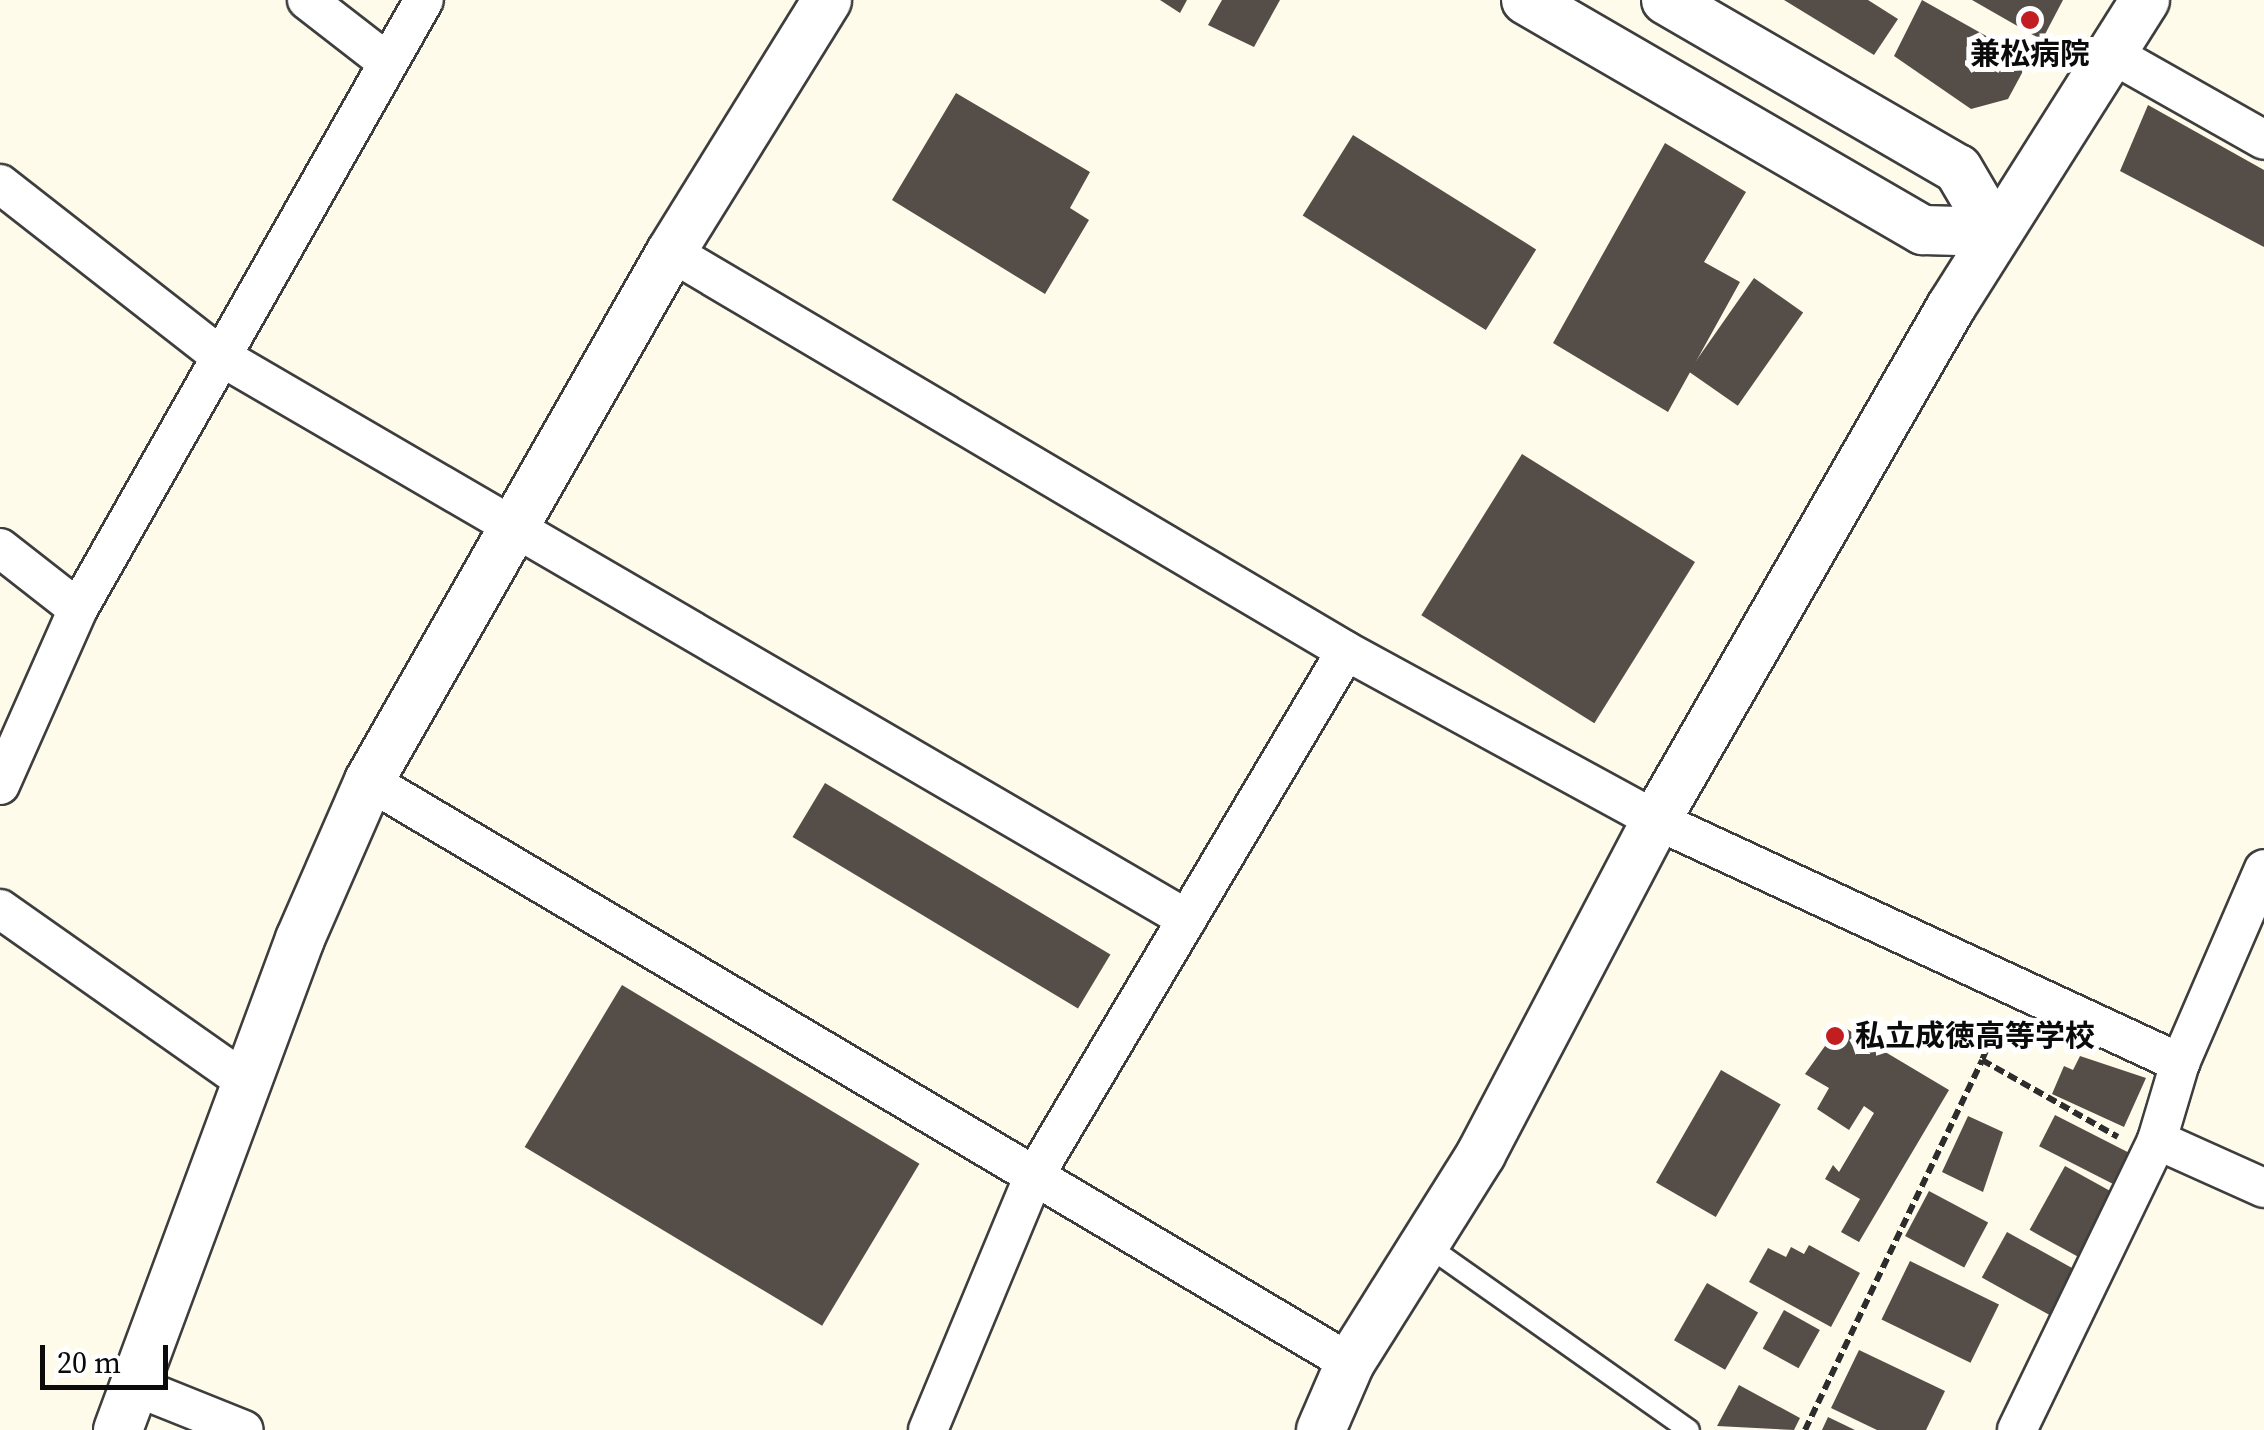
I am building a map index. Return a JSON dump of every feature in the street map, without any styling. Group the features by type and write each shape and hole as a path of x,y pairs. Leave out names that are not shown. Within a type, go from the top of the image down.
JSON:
{"street":[{"path":"307,0 387,62"},
{"path":"0,784 78,608 424,0"},
{"path":"244,1430 126,1408 246,1082 369,781 672,252 827,0"},
{"path":"1526,0 1923,230 1995,232"},
{"path":"1666,0 1721,14 1958,169 1995,232"},
{"path":"1321,1430 1350,1363 1481,1154 1656,820 1995,232 2114,55 2145,0"},
{"path":"2114,55 2264,140"},
{"path":"0,184 220,356 1187,920"},
{"path":"672,252 1346,652 1656,820 2180,1063"},
{"path":"0,548 78,608"},
{"path":"928,1430 1032,1180 1346,652"},
{"path":"369,781 1032,1180 1350,1363"},
{"path":"2017,1430 2153,1147 2180,1063 2264,869"},
{"path":"0,909 246,1082"},
{"path":"2153,1147 2264,1188"}],"lane":[{"path":"1424,1244 1689,1430"}],"path":[{"path":"1805,1430 2014,986"},
{"path":"1982,1060 2153,1147"}],"building":[{"path":"1160,0 1187,0 1180,13"},
{"path":"1222,0 1280,0 1254,47 1208,25"},
{"path":"1784,0 1868,0 1898,19 1874,55"},
{"path":"1922,0 2029,60 2008,99 1971,109 1894,56"},
{"name":"兼松病院","path":"1972,0 2063,0 2042,40"},
{"path":"956,93 1090,172 1070,208 1089,220 1045,294 892,200"},
{"path":"2148,105 2264,170 2264,247 2120,171"},
{"path":"1353,135 1536,249 1486,330 1303,216"},
{"path":"1665,143 1746,192 1704,262 1740,282 1668,412 1553,343"},
{"path":"1754,278 1803,312 1738,406 1689,371"},
{"path":"1522,454 1695,562 1594,723 1421,615"},
{"path":"825,783 1110,955 1078,1009 793,837"},
{"path":"622,985 919,1164 822,1326 525,1147"},
{"path":"1840,1025 1949,1090 1859,1242 1841,1232 1860,1199 1825,1179 1833,1165 1839,1172 1874,1113 1864,1106 1849,1130 1817,1109 1829,1088 1805,1074"},
{"path":"2080,1056 2146,1078 2124,1127 2052,1094 2064,1066 2073,1070"},
{"path":"1721,1070 1781,1104 1716,1217 1656,1183"},
{"path":"2055,1115 2133,1155 2118,1186 2039,1146"},
{"path":"1968,1116 2003,1132 1983,1192 1942,1172"},
{"path":"2065,1166 2117,1195 2082,1259 2030,1230"},
{"path":"1929,1191 1988,1222 1964,1267 1905,1236"},
{"path":"2007,1232 2076,1270 2051,1316 1982,1277"},
{"path":"1809,1245 1860,1273 1831,1327 1749,1282 1768,1248 1786,1257 1791,1247 1804,1254"},
{"path":"1910,1261 1999,1304 1970,1363 1882,1319"},
{"path":"1707,1283 1758,1312 1725,1370 1674,1340"},
{"path":"1784,1310 1820,1330 1799,1368 1763,1348"},
{"path":"1859,1350 1945,1391 1926,1430 1877,1430 1831,1408"},
{"path":"1739,1385 1800,1418 1794,1430 1717,1426"},
{"path":"1828,1417 1855,1430 1822,1430"}],"place":[{"name":"兼松病院","path":"2030,20"},
{"name":"私立成徳高等学校","path":"1835,1036"}]}
